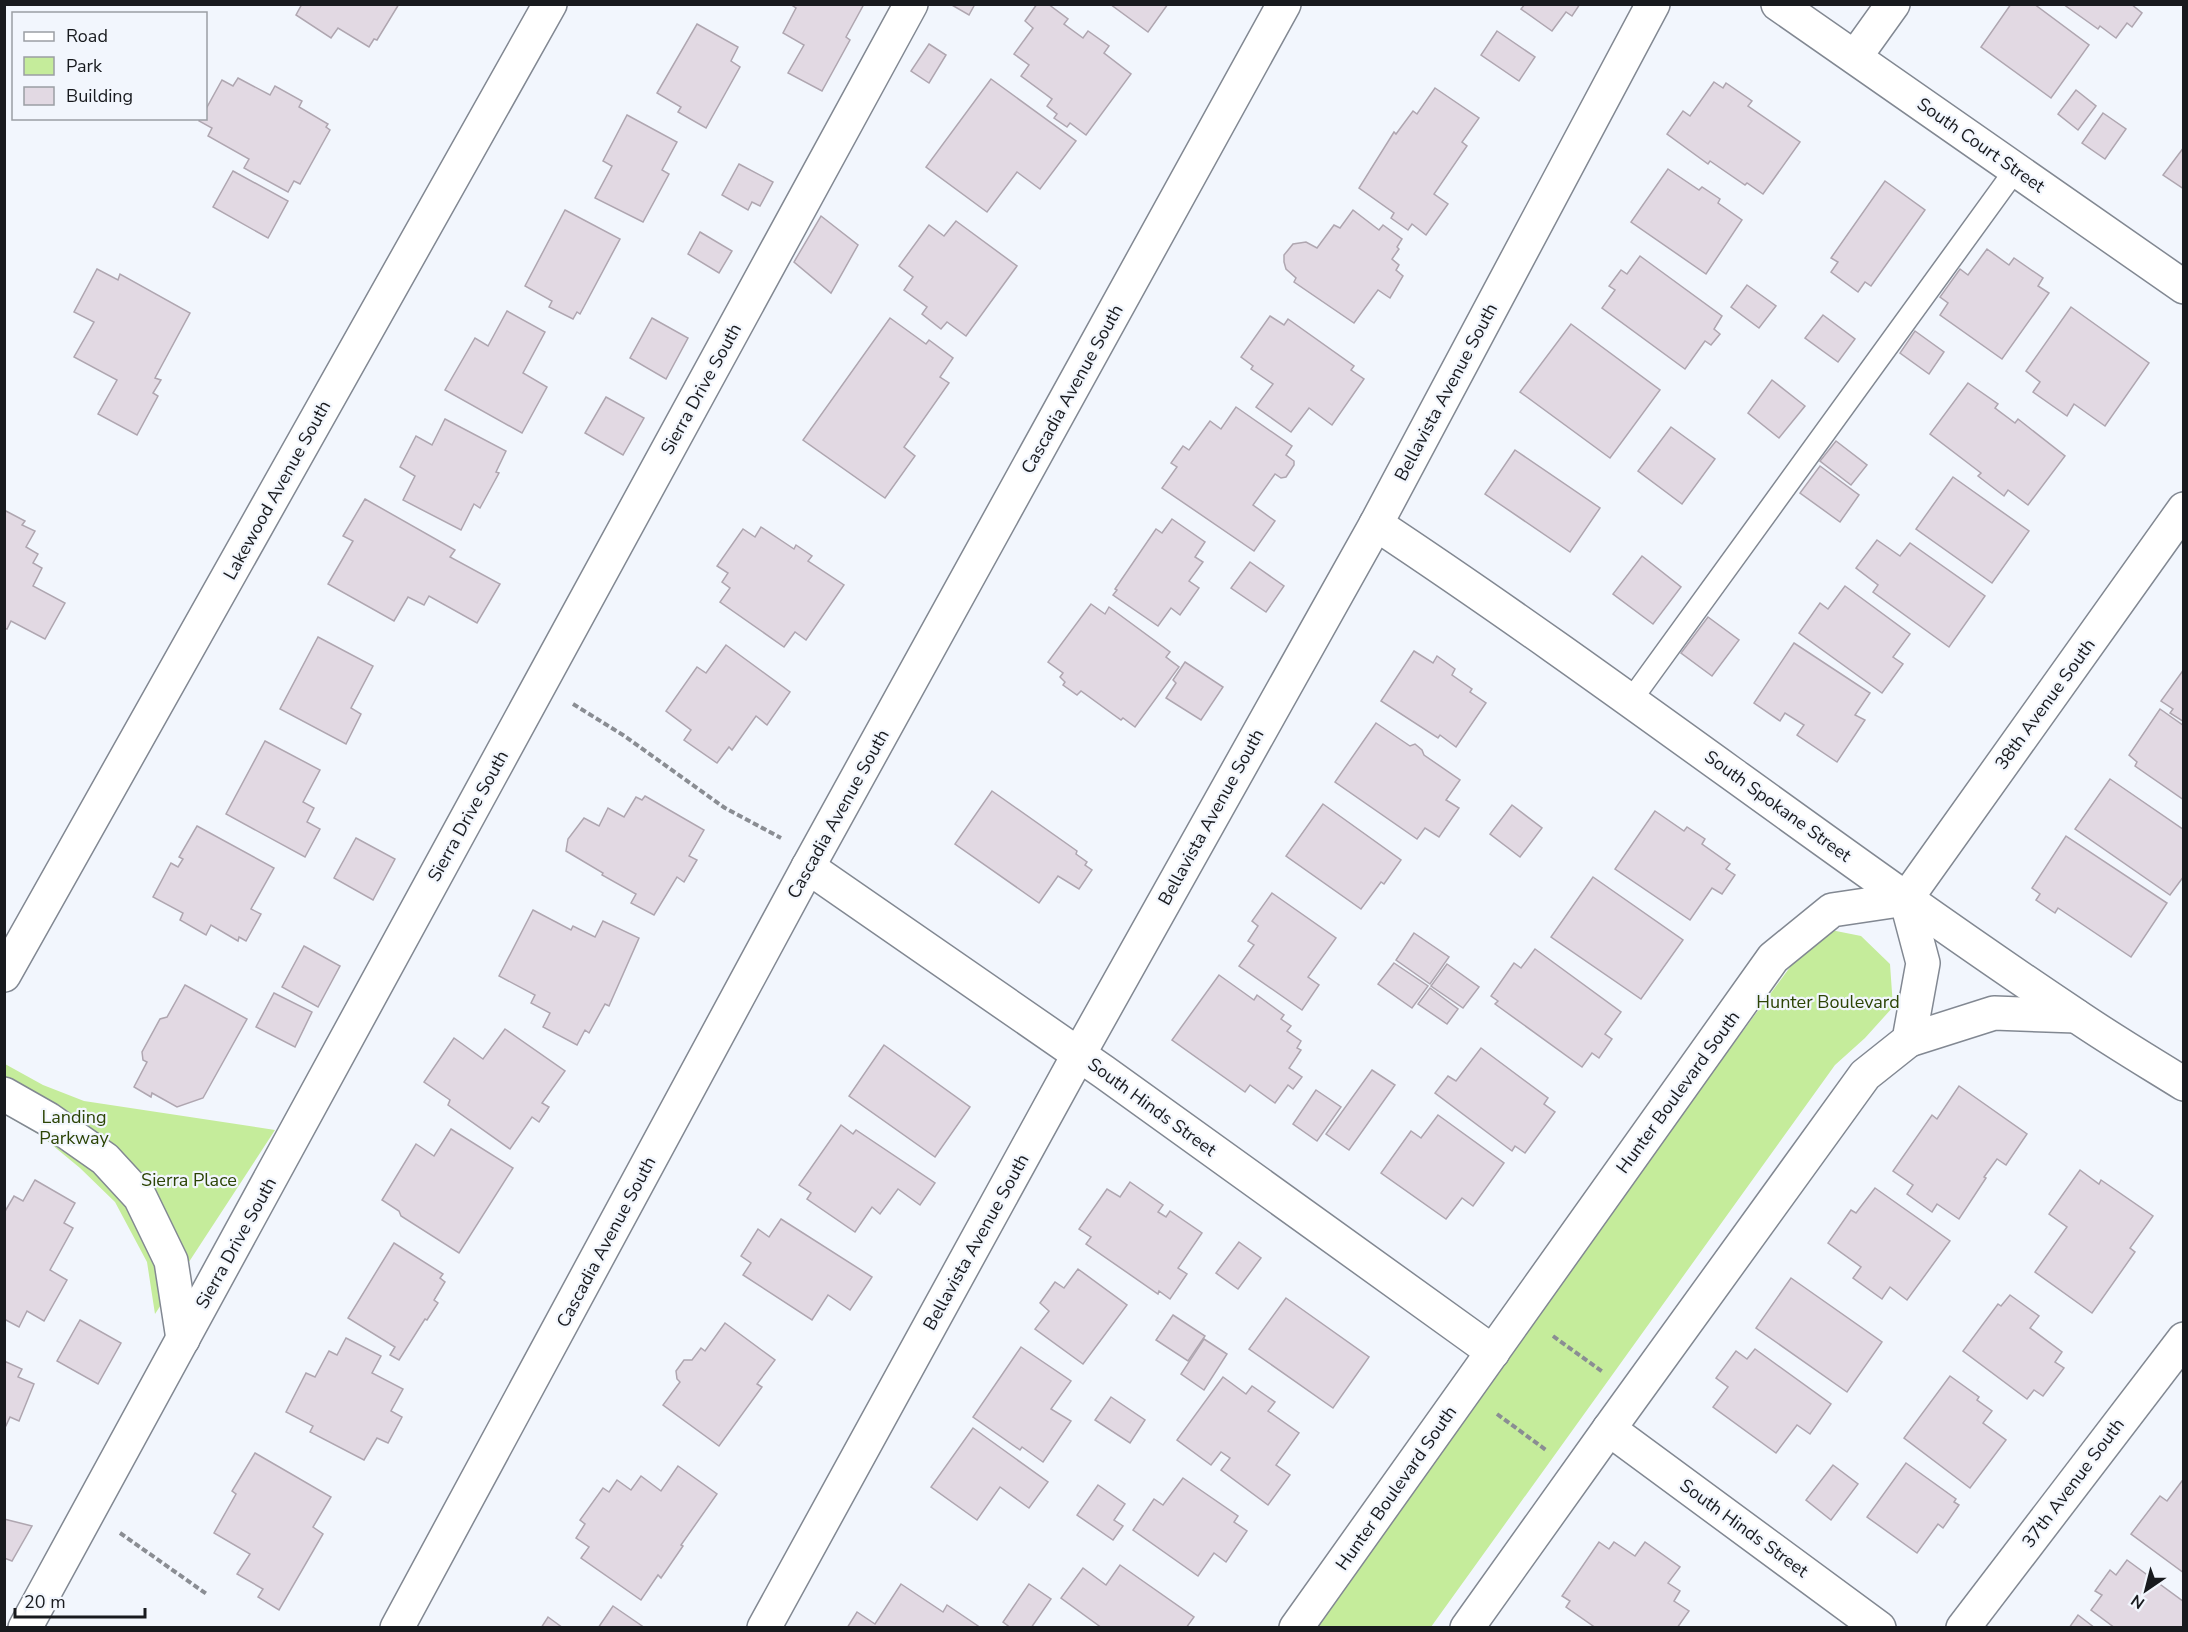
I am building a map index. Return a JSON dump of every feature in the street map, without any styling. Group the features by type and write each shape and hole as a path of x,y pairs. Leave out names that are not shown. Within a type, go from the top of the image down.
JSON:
{"street":[{"name":"Lakewood Avenue South","path":"4,975 550,4"},
{"name":"Sierra Drive South","path":"25,1628 911,4"},
{"name":"Cascadia Avenue South","path":"397,1628 808,867 1284,4"},
{"name":"Bellavista Avenue South","path":"764,1628 1079,1054 1376,524 1653,4"},
{"name":"South Court Street","path":"1778,4 2184,287"},
{"path":"1855,57 1893,4"},
{"name":"38th Avenue South","path":"1906,898 2184,509"},
{"name":"South Spokane Street","path":"1376,524 1631,700 1906,898 2076,1016 2184,1084"},
{"name":"South Hinds Street","path":"808,867 1079,1054 1493,1352"},
{"path":"1906,898 1923,963 1909,1040"},
{"name":"Hunter Boulevard South","path":"1296,1628 1773,958 1832,910 1906,898"},
{"path":"1467,1628 1865,1075 1909,1040 1994,1013 2076,1016"},
{"path":"4,1094 48,1119 105,1159 140,1197 171,1261 183,1339"},
{"name":"37th Avenue South","path":"1963,1628 2184,1339"},
{"name":"South Hinds Street","path":"1609,1429 1879,1628"}],"lane":[{"path":"1631,700 2016,169"}],"path":[{"path":"564,699 623,735 725,808 781,838"},
{"path":"1548,1333 1611,1378"},
{"path":"1492,1410 1555,1456"},
{"path":"115,1529 208,1594"}],"green space":[{"name":"Hunter Boulevard","path":"1831,930 1861,936 1890,964 1893,1007 1865,1038 1835,1065 1431,1627 1303,1628 1796,959"},
{"path":"5,1064 43,1085 84,1101 275,1130 155,1314 147,1262 115,1202 80,1168 40,1135 5,1115"}],"building":[{"path":"302,4 399,4 377,40 374,39 369,47 338,28 331,38 296,15"},
{"path":"790,4 864,4 846,37 850,40 822,91 788,73 804,45 783,33 796,8"},
{"path":"950,4 975,4 969,15"},
{"path":"1037,4 1048,4 1068,19 1064,24 1083,38 1088,31 1109,46 1104,53 1131,74 1086,135 1070,123 1067,127 1054,118 1057,114 1047,106 1052,99 1021,76 1029,65 1014,54 1033,28 1025,21"},
{"path":"1110,4 1168,4 1148,32"},
{"path":"1525,4 1580,4 1572,16 1566,12 1552,31 1521,9"},
{"path":"2011,4 2034,4 2089,45 2051,98 1981,47"},
{"path":"2063,4 2131,4 2142,13 2132,27 2127,23 2116,38 2100,26 2098,29"},
{"path":"697,24 738,47 731,61 740,67 706,128 678,112 681,107 657,93"},
{"path":"1497,31 1535,57 1519,81 1481,55"},
{"path":"929,44 946,55 929,83 911,71"},
{"path":"238,78 270,95 275,86 302,101 299,107 328,124 326,127 330,130 300,184 294,181 288,192 244,168 249,159 208,136 212,128 199,121 207,120 207,107 222,80 233,86"},
{"path":"991,79 1076,141 1040,189 1017,172 987,212 926,167"},
{"path":"1714,82 1723,88 1726,83 1752,101 1748,106 1800,142 1763,194 1747,183 1745,185 1710,161 1708,164 1667,134 1683,111 1690,116"},
{"path":"1435,88 1479,118 1462,142 1467,146 1434,194 1448,204 1426,235 1412,224 1408,230 1391,218 1394,213 1359,188 1394,132 1396,134 1413,111 1417,114"},
{"path":"2076,90 2096,106 2078,130 2058,114"},
{"path":"2103,113 2126,129 2105,159 2082,143"},
{"path":"627,115 677,142 662,170 669,174 643,222 595,198 612,166 603,161"},
{"path":"2184,147 2184,189 2163,175"},
{"path":"739,164 773,182 760,206 752,202 748,210 722,195"},
{"path":"1668,169 1699,190 1702,187 1720,199 1718,203 1742,220 1706,274 1631,222"},
{"path":"233,171 288,201 268,238 213,207"},
{"path":"1885,181 1925,210 1871,286 1865,282 1858,292 1831,272 1838,262 1831,258"},
{"path":"565,210 620,239 580,314 577,312 573,319 549,307 552,301 525,286"},
{"path":"1353,210 1379,230 1383,225 1402,239 1392,259 1399,265 1396,270 1403,276 1390,298 1378,290 1354,323 1294,282 1296,278 1286,269 1284,262 1284,255 1293,244 1306,242 1317,248 1334,225 1340,228"},
{"path":"821,216 858,245 831,293 794,262"},
{"path":"956,221 1017,266 966,336 947,322 941,329 922,314 927,307 904,290 913,277 899,266 929,225 944,236"},
{"path":"700,232 732,251 719,273 688,254"},
{"path":"1987,249 2009,265 2014,258 2043,278 2038,286 2049,293 2002,359 1940,315 1948,303 1940,297 1960,269 1968,275"},
{"path":"1640,256 1722,316 1714,329 1720,334 1711,345 1705,341 1685,369 1602,308 1615,290 1609,286 1621,270 1627,274"},
{"path":"97,269 118,280 120,274 190,313 155,378 161,380 153,393 158,396 137,435 98,414 117,380 74,357 94,322 74,312"},
{"path":"1747,285 1776,306 1759,328 1731,307"},
{"path":"2071,307 2149,363 2105,426 2074,404 2067,416 2033,392 2040,382 2026,371"},
{"path":"507,311 545,332 523,373 547,387 522,433 445,390 475,338 488,346"},
{"path":"1823,315 1855,339 1838,362 1805,338"},
{"path":"1270,316 1284,325 1288,319 1354,366 1351,370 1364,379 1332,425 1309,408 1291,432 1256,407 1273,384 1251,369 1253,366 1241,357"},
{"path":"652,318 688,338 666,379 630,358"},
{"path":"890,318 926,344 929,340 953,358 940,377 949,383 904,447 915,456 885,498 803,440"},
{"path":"1571,324 1660,390 1610,458 1520,392"},
{"path":"1915,331 1944,352 1929,374 1900,353"},
{"path":"1772,380 1805,406 1779,438 1748,413"},
{"path":"1968,383 1998,404 1995,408 2015,423 2018,419 2065,456 2028,505 2008,490 2004,496 1978,476 1981,473 1930,434"},
{"path":"606,397 644,418 623,455 585,433"},
{"path":"1236,407 1292,446 1286,455 1294,461 1286,477 1281,478 1275,474 1253,505 1275,521 1254,551 1162,488 1177,467 1171,463 1183,446 1189,450 1210,421 1221,429"},
{"path":"445,419 506,451 496,472 499,473 480,508 474,504 461,530 403,500 415,476 400,467 416,436 432,445"},
{"path":"1671,427 1715,459 1682,504 1638,471"},
{"path":"1836,441 1867,465 1851,485 1820,461"},
{"path":"1515,450 1600,508 1570,552 1485,494"},
{"path":"1820,466 1859,495 1840,522 1800,493"},
{"path":"1953,477 2029,531 1992,583 1916,529"},
{"path":"365,499 455,550 450,557 500,584 477,623 429,596 424,605 408,597 394,621 328,584 353,541 343,536"},
{"path":"4,510 25,521 22,525 35,531 26,547 38,554 33,563 42,568 33,586 65,603 45,639 11,621 7,629 4,628"},
{"path":"1172,519 1205,542 1195,557 1203,562 1189,581 1199,588 1180,615 1171,608 1158,626 1113,595 1156,529 1162,533"},
{"path":"761,527 794,549 796,545 812,556 808,561 844,585 806,640 795,632 784,647 720,602 730,588 722,582 728,573 717,566 743,529 755,537"},
{"path":"1877,540 1900,556 1910,543 1985,596 1949,647 1873,592 1878,585 1856,568"},
{"path":"1642,556 1681,587 1653,624 1613,594"},
{"path":"1250,562 1284,586 1266,612 1231,588"},
{"path":"1845,586 1910,634 1893,657 1903,664 1882,693 1799,633 1820,603 1828,609"},
{"path":"1091,604 1105,614 1109,607 1170,652 1166,657 1179,667 1135,727 1123,718 1121,720 1081,691 1077,695 1063,685 1065,682 1060,677 1063,673 1048,662"},
{"path":"1708,617 1739,640 1712,676 1681,653"},
{"path":"318,637 373,666 351,708 361,714 346,744 280,709"},
{"path":"1794,643 1870,693 1855,715 1865,720 1837,762 1797,735 1804,725 1785,713 1780,721 1754,703"},
{"path":"726,645 790,692 767,725 756,716 732,750 729,747 717,763 684,740 691,730 666,711 697,667 706,673"},
{"path":"1414,651 1433,663 1437,656 1455,669 1452,675 1472,689 1470,692 1486,703 1456,747 1440,735 1438,738 1381,701"},
{"path":"1185,662 1223,687 1201,720 1166,698 1176,683 1173,680"},
{"path":"2184,669 2184,722 2170,713 2173,709 2161,701"},
{"path":"2160,709 2184,726 2184,800 2135,766 2137,762 2129,755"},
{"path":"1376,723 1410,746 1415,744 1424,755 1460,780 1446,800 1459,808 1439,837 1425,828 1417,839 1335,782"},
{"path":"265,741 320,770 303,802 314,808 307,822 320,829 305,857 226,814"},
{"path":"2110,779 2184,830 2184,876 2170,895 2075,829"},
{"path":"992,791 1077,851 1076,854 1087,862 1085,865 1092,870 1079,889 1058,876 1039,903 955,844"},
{"path":"645,796 704,830 689,856 697,860 684,882 677,877 654,915 631,903 636,894 566,851 568,839 584,818 599,826 608,808 624,817 636,797 642,800"},
{"path":"1323,804 1401,860 1384,884 1381,882 1361,909 1286,856"},
{"path":"1512,805 1542,828 1520,857 1490,834"},
{"path":"1655,811 1684,831 1687,827 1705,839 1702,844 1730,864 1726,869 1735,875 1722,894 1712,888 1690,920 1615,869"},
{"path":"197,826 274,868 251,909 261,914 246,941 239,937 238,941 211,925 206,935 180,920 183,913 153,897 171,863 178,867 183,859 179,857"},
{"path":"2066,836 2167,903 2131,957 2058,908 2055,913 2036,900 2040,894 2032,888"},
{"path":"356,838 395,859 373,900 334,878"},
{"path":"1593,877 1683,940 1641,999 1551,937"},
{"path":"1272,893 1336,938 1308,977 1319,985 1302,1010 1239,966 1254,945 1248,941 1258,926 1252,921"},
{"path":"533,910 571,930 573,926 595,937 603,921 639,938 609,1006 605,1004 589,1033 585,1030 577,1045 543,1027 550,1013 531,1003 535,995 499,976"},
{"path":"1414,933 1449,957 1430,984 1396,960"},
{"path":"304,946 340,966 318,1007 282,987"},
{"path":"1535,949 1621,1012 1605,1034 1612,1039 1599,1058 1592,1053 1582,1067 1495,1004 1498,1001 1491,996 1514,963 1521,968"},
{"path":"1394,963 1428,986 1412,1008 1378,984"},
{"path":"1447,964 1479,987 1463,1008 1431,986"},
{"path":"1219,975 1254,1000 1257,995 1284,1015 1281,1019 1291,1026 1287,1031 1301,1041 1297,1048 1301,1050 1289,1068 1302,1077 1293,1089 1288,1085 1275,1103 1250,1085 1245,1092 1172,1040"},
{"path":"185,985 247,1019 203,1098 177,1107 152,1093 151,1097 134,1087 147,1062 143,1060 142,1052 160,1019 167,1017"},
{"path":"1430,988 1458,1009 1447,1024 1418,1004"},
{"path":"274,993 312,1012 295,1047 256,1027"},
{"path":"505,1029 565,1071 542,1103 549,1107 539,1122 532,1117 510,1149 448,1105 450,1100 424,1082 454,1038 483,1059"},
{"path":"884,1045 970,1107 935,1157 849,1096"},
{"path":"1481,1048 1548,1098 1544,1104 1555,1112 1525,1153 1515,1146 1512,1151 1435,1093 1448,1076 1456,1081"},
{"path":"1372,1070 1395,1085 1349,1150 1326,1134"},
{"path":"1959,1086 2027,1134 2006,1165 1997,1159 1959,1219 1937,1204 1932,1212 1907,1194 1913,1185 1893,1171 1932,1115 1937,1119"},
{"path":"1316,1090 1341,1107 1317,1141 1293,1124"},
{"path":"1438,1115 1504,1163 1473,1206 1462,1198 1446,1219 1381,1173 1411,1131 1421,1138"},
{"path":"841,1125 853,1134 856,1130 935,1183 920,1205 898,1189 880,1214 872,1207 855,1232 807,1199 811,1193 799,1185"},
{"path":"451,1129 513,1168 459,1253 401,1216 399,1211 382,1200 416,1144 434,1156"},
{"path":"2080,1170 2099,1184 2101,1180 2153,1216 2130,1248 2135,1252 2092,1313 2035,1272 2067,1227 2049,1214"},
{"path":"35,1180 75,1203 64,1223 73,1228 50,1270 67,1280 44,1321 27,1311 19,1327 4,1319 4,1213 14,1196 23,1201"},
{"path":"1130,1182 1163,1205 1158,1212 1166,1217 1170,1211 1202,1233 1178,1268 1187,1274 1170,1299 1159,1291 1158,1294 1086,1244 1091,1237 1079,1229 1107,1189 1120,1197"},
{"path":"1875,1188 1950,1241 1907,1300 1890,1287 1882,1299 1853,1278 1861,1267 1828,1243 1851,1210 1856,1213"},
{"path":"781,1219 872,1277 850,1310 828,1295 812,1320 743,1275 751,1263 741,1256 758,1229 769,1237"},
{"path":"1239,1242 1261,1258 1238,1289 1216,1273"},
{"path":"394,1243 443,1274 440,1278 445,1282 434,1300 438,1303 399,1360 390,1355 395,1347 348,1318"},
{"path":"1078,1269 1127,1305 1083,1364 1035,1329 1049,1311 1040,1303 1055,1282 1064,1288"},
{"path":"1791,1278 1882,1342 1847,1392 1756,1328"},
{"path":"2010,1295 2039,1316 2030,1328 2062,1352 2055,1362 2064,1368 2043,1396 2034,1390 2027,1399 1963,1351 1998,1304 2001,1306"},
{"path":"1286,1298 1369,1357 1333,1408 1249,1349"},
{"path":"1173,1315 1205,1336 1188,1361 1156,1340"},
{"path":"80,1320 121,1343 98,1384 57,1361"},
{"path":"725,1323 775,1360 757,1384 762,1387 719,1446 663,1405 680,1382 676,1371 684,1360 692,1360 701,1348 705,1351"},
{"path":"346,1338 381,1356 372,1373 403,1389 391,1411 402,1417 388,1443 377,1438 364,1460 310,1432 313,1426 286,1412 306,1373 315,1377 329,1351 337,1355"},
{"path":"1204,1339 1227,1354 1204,1390 1181,1374"},
{"path":"1021,1347 1071,1381 1051,1409 1071,1421 1043,1462 1022,1447 1020,1450 973,1417"},
{"path":"1755,1349 1831,1404 1810,1434 1797,1425 1776,1453 1713,1407 1728,1387 1716,1378 1736,1351 1747,1359"},
{"path":"4,1361 22,1369 18,1377 34,1384 19,1421 10,1417 4,1430"},
{"path":"1950,1376 1979,1397 1977,1400 1992,1411 1983,1423 2006,1440 1970,1488 1904,1438"},
{"path":"1223,1377 1246,1394 1252,1386 1275,1402 1268,1411 1299,1433 1276,1465 1290,1475 1268,1505 1221,1470 1230,1458 1221,1452 1211,1465 1177,1440"},
{"path":"1111,1397 1145,1420 1130,1443 1095,1420"},
{"path":"973,1428 1048,1482 1029,1508 1000,1487 977,1520 931,1487"},
{"path":"255,1453 331,1497 313,1527 323,1534 279,1610 258,1597 263,1589 237,1574 250,1554 214,1533 236,1494 232,1491"},
{"path":"1906,1463 1956,1499 1954,1502 1959,1505 1943,1528 1938,1524 1917,1553 1867,1517"},
{"path":"1833,1465 1858,1484 1831,1520 1806,1500"},
{"path":"678,1466 717,1494 661,1578 658,1575 641,1600 581,1558 589,1547 576,1538 585,1524 580,1520 603,1488 609,1492 617,1480 631,1490 641,1476 661,1491"},
{"path":"1183,1478 1238,1516 1234,1522 1247,1531 1226,1562 1214,1553 1198,1576 1133,1530 1154,1499 1163,1505"},
{"path":"2182,1481 2184,1482 2184,1573 2131,1534 2160,1496 2167,1501"},
{"path":"1098,1485 1125,1504 1114,1520 1123,1526 1113,1540 1077,1515"},
{"path":"4,1519 32,1526 12,1561 4,1558"},
{"path":"1599,1542 1609,1549 1614,1542 1635,1556 1645,1542 1680,1567 1668,1583 1680,1591 1674,1601 1689,1611 1677,1628 1596,1628 1566,1607 1570,1601 1562,1596"},
{"path":"2127,1560 2184,1602 2184,1628 2115,1628 2091,1610 2102,1595 2095,1591 2110,1570 2116,1575"},
{"path":"1120,1565 1194,1617 1186,1628 1102,1628 1061,1598 1083,1568 1106,1585"},
{"path":"901,1584 943,1612 947,1605 981,1628 847,1628 857,1612 875,1624"},
{"path":"1029,1584 1051,1599 1031,1628 1011,1628 1003,1622"},
{"path":"613,1606 645,1628 598,1628"},
{"path":"2078,1615 2095,1628 2069,1628"},
{"path":"548,1617 563,1628 541,1628"}],"park label":[{"name":"Landing Parkway","path":"74,1127"},
{"name":"Sierra Place","path":"189,1180"}]}
